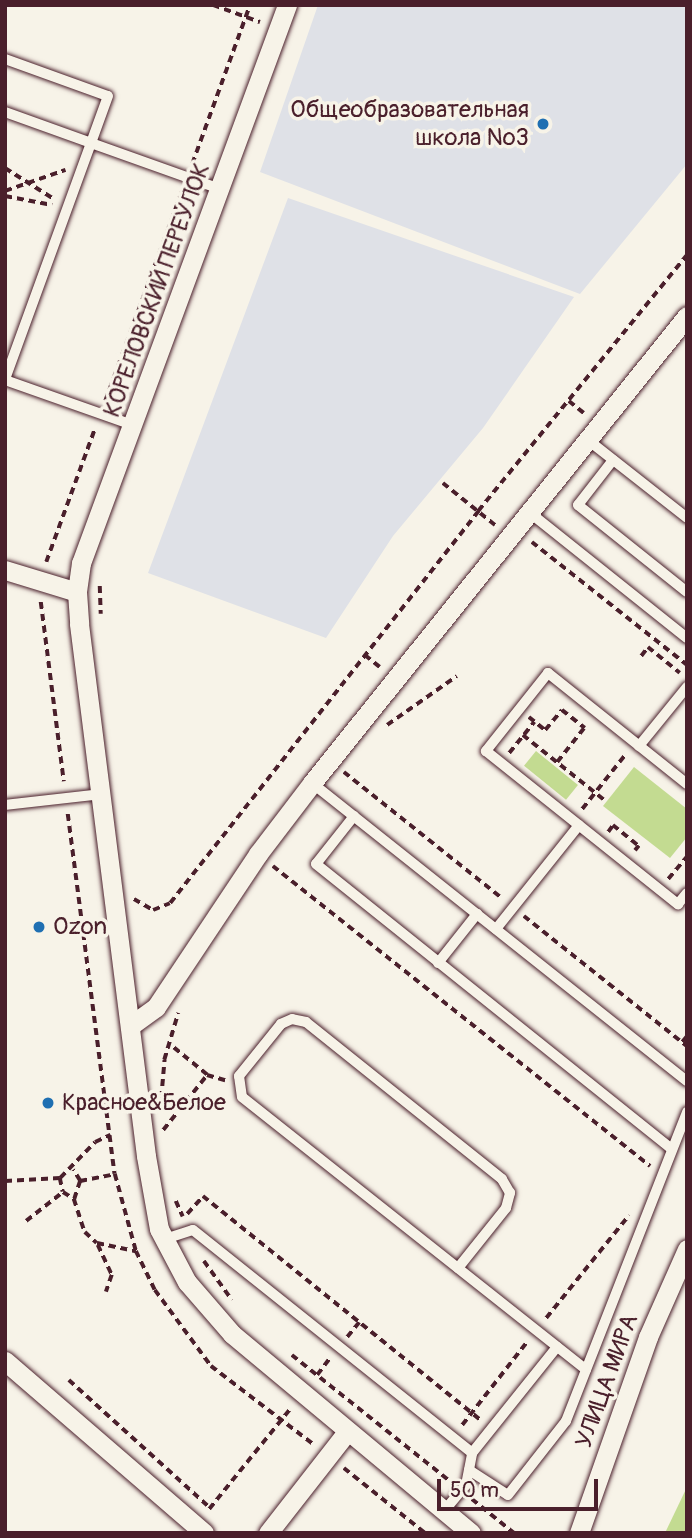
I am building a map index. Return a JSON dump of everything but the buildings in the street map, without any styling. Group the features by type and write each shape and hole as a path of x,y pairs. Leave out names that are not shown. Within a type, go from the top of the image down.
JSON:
{"street":[{"name":"КОРЕЛОВСКИЙ ПЕРЕУЛОК","path":"287,5 134,426 81,563 77,592 101,794 146,1156 165,1240 187,1282 232,1334 346,1433 471,1533"},
{"path":"130,1026 156,1007 265,860 312,783 687,316"},
{"path":"5,570 77,592"},
{"name":"УЛИЦА МИРА","path":"579,1533 648,1337 687,1249"},
{"path":"5,1362 200,1529"},
{"path":"268,1533 346,1433"}],"lane":[{"path":"5,59 108,96 5,379 134,426"},
{"path":"5,111 220,190"},
{"path":"588,440 687,518"},
{"path":"613,460 578,505 687,592"},
{"path":"529,512 685,632"},
{"path":"687,784 548,673 486,751 678,904 687,893"},
{"path":"637,744 687,687"},
{"path":"312,783 687,1081"},
{"path":"5,805 101,794"},
{"path":"354,816 316,864 672,1149"},
{"path":"496,929 576,822"},
{"path":"438,962 477,914"},
{"path":"458,1268 506,1208 510,1193 502,1179 306,1023 292,1018 281,1024 240,1076 242,1097 586,1370"},
{"path":"469,1470 508,1495 566,1421 687,1112"},
{"path":"165,1240 193,1230 472,1454"},
{"path":"444,1511 461,1490 472,1454 557,1347"}],"path":[{"path":"43,570 250,5"},
{"path":"5,191 84,164"},
{"path":"5,168 68,208"},
{"path":"5,196 68,208"},
{"path":"133,888 134,900 153,910 170,904 478,511 687,255"},
{"path":"569,401 592,419"},
{"path":"443,483 502,530"},
{"path":"532,542 687,665"},
{"path":"100,582 101,621"},
{"path":"641,656 648,647 687,679"},
{"path":"365,655 387,673"},
{"path":"387,725 457,676"},
{"path":"519,709 545,730 562,709 584,728"},
{"path":"557,762 597,712"},
{"path":"501,763 534,722"},
{"path":"523,735 607,802"},
{"path":"576,822 595,793 637,744"},
{"path":"660,889 687,856"},
{"path":"265,860 265,874"},
{"path":"265,860 662,1176"},
{"path":"160,1106 169,1044 182,1002"},
{"path":"682,1042 687,1036"},
{"path":"162,1132 207,1075 169,1044"},
{"path":"159,1118 163,1143"},
{"path":"5,1181 60,1178 73,1170 95,1142 110,1135"},
{"path":"73,1170 80,1181"},
{"path":"80,1181 115,1174"},
{"path":"60,1178 63,1192 74,1199"},
{"path":"80,1181 74,1199 81,1224 97,1243 112,1275 106,1292"},
{"path":"26,1221 63,1192"},
{"path":"183,1217 203,1196 492,1429"},
{"path":"174,1198 197,1251 235,1304"},
{"path":"452,1437 636,1206"},
{"path":"97,1243 136,1251"},
{"path":"285,1349 514,1533"},
{"path":"69,1380 210,1508"},
{"path":"200,1529 210,1508 295,1402"},
{"path":"337,1462 425,1533"}],"shaded area":[{"path":"318,5 687,5 687,164 580,294 260,172"},
{"path":"288,198 574,297 483,428 393,536 326,638 148,573"}],"green space":[{"path":"536,751 578,785 566,800 524,766"},
{"path":"634,767 687,809 687,837 670,858 603,806"},
{"path":"687,1487 687,1533 665,1533"}],"place":[{"name":"Общеобразовательная школа №3","path":"543,124"},
{"name":"Ozon","path":"39,927"},
{"name":"Красное&Белое","path":"48,1103"}]}
